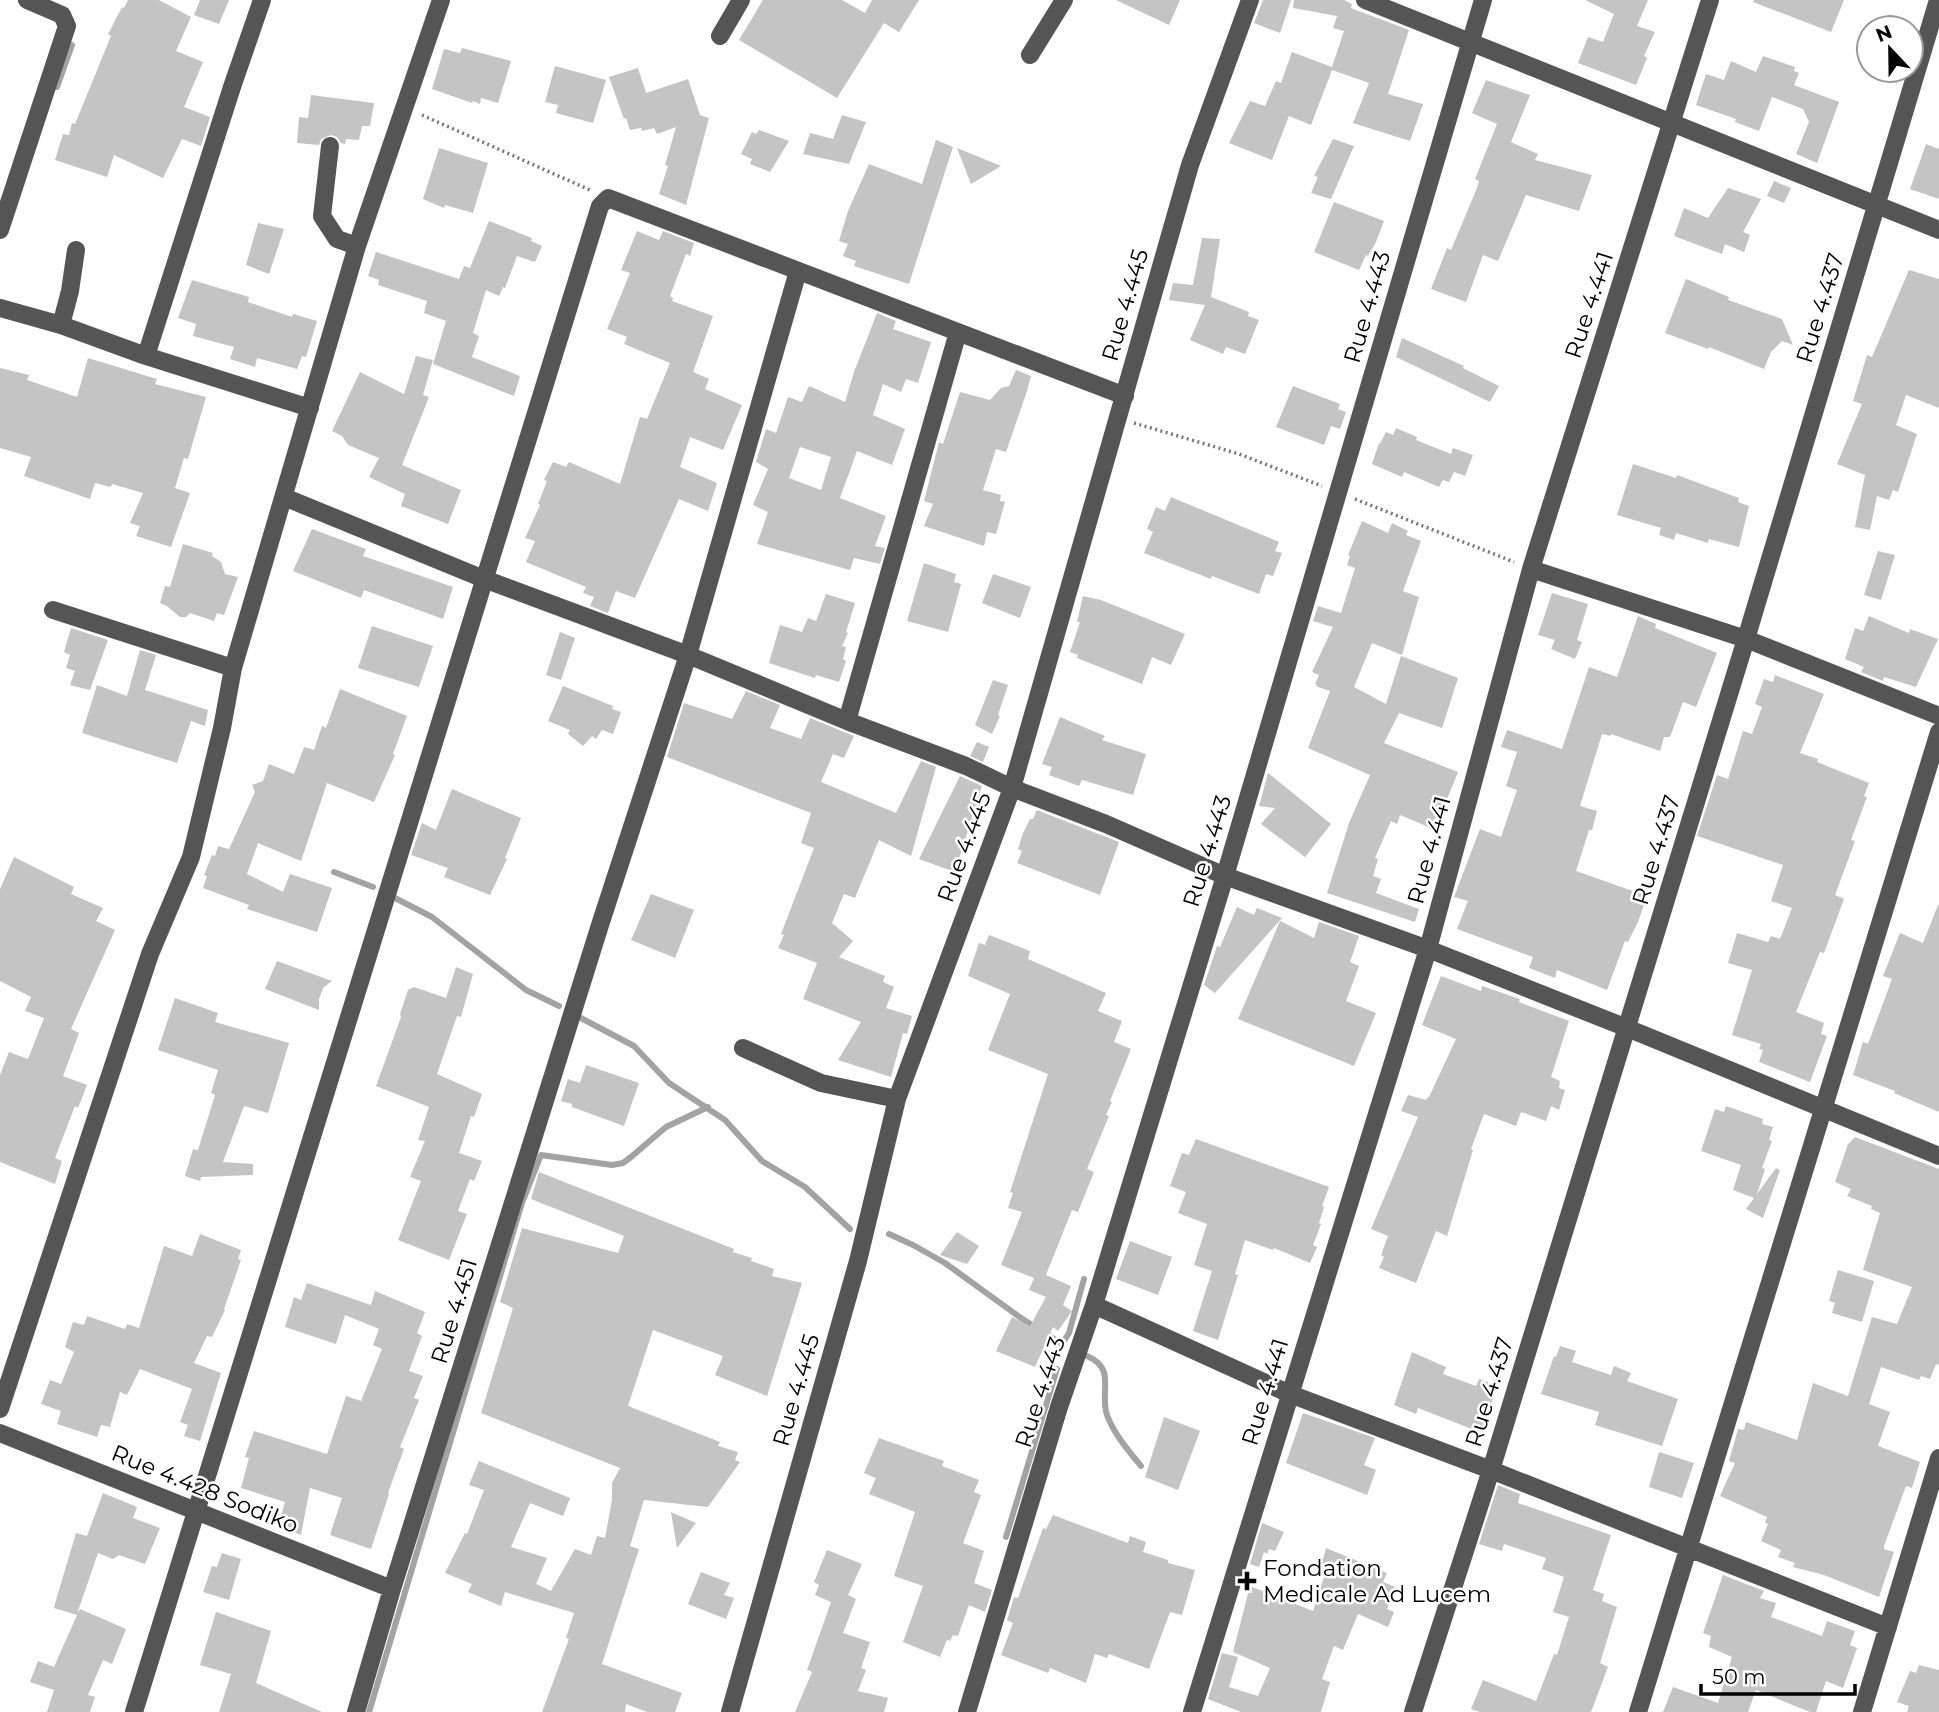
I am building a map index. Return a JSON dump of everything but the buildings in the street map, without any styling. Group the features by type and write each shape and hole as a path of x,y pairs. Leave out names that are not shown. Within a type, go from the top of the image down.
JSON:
{"street":[{"path":"0,230 67,26 62,15 27,0"},
{"path":"146,356 262,0"},
{"path":"0,1409 150,954 191,857 201,822 233,667 358,246 441,0"},
{"path":"720,36 741,0"},
{"path":"1030,55 1063,0"},
{"name":"Rue 4.445","path":"730,1712 858,1261 897,1099 1012,788 1190,165 1250,0"},
{"path":"1365,0 1939,230"},
{"name":"Rue 4.443","path":"967,1712 1225,876 1483,0"},
{"name":"Rue 4.441","path":"1192,1712 1428,949 1531,569 1710,0"},
{"name":"Rue 4.437","path":"1413,1712 1491,1470 1627,1028 1938,0"},
{"path":"330,146 322,216 337,239 358,246"},
{"path":"134,1712 600,206 608,198 1125,396"},
{"path":"61,325 70,291 76,250"},
{"name":"Rue 4.451","path":"356,1712 600,925 688,656 798,271"},
{"path":"0,308 61,325 146,356 310,408"},
{"path":"848,721 958,332"},
{"path":"284,497 484,579 966,766 1012,788 1105,824 1225,876 1428,949 1939,1156"},
{"path":"1531,569 1746,639 1939,716"},
{"path":"53,610 233,667"},
{"path":"1638,1712 1939,732"},
{"path":"743,1048 821,1083 897,1099"},
{"path":"1094,1305 1290,1394 1491,1470 1888,1627"},
{"name":"Rue 4.428 Sodiko","path":"0,1433 392,1589"},
{"path":"1862,1712 1939,1458"}],"path":[{"path":"404,107 608,198"}],"waterway":[{"path":"57,87 72,45"},
{"path":"334,872 373,887"},
{"path":"393,897 432,917 526,990 559,1006"},
{"path":"579,1017 634,1046 669,1083 725,1120 762,1161 805,1187 850,1229"},
{"path":"369,1712 522,1203 541,1155 612,1165 623,1163 666,1127 708,1107"},
{"path":"889,1234 945,1263 1062,1344 1069,1333 1084,1279"},
{"path":"1087,1356 1102,1367 1107,1415 1122,1442 1141,1466"},
{"path":"1006,1537 1057,1369"}],"place":[{"name":"Fondation Medicale Ad Lucem","path":"1247,1581"}]}
